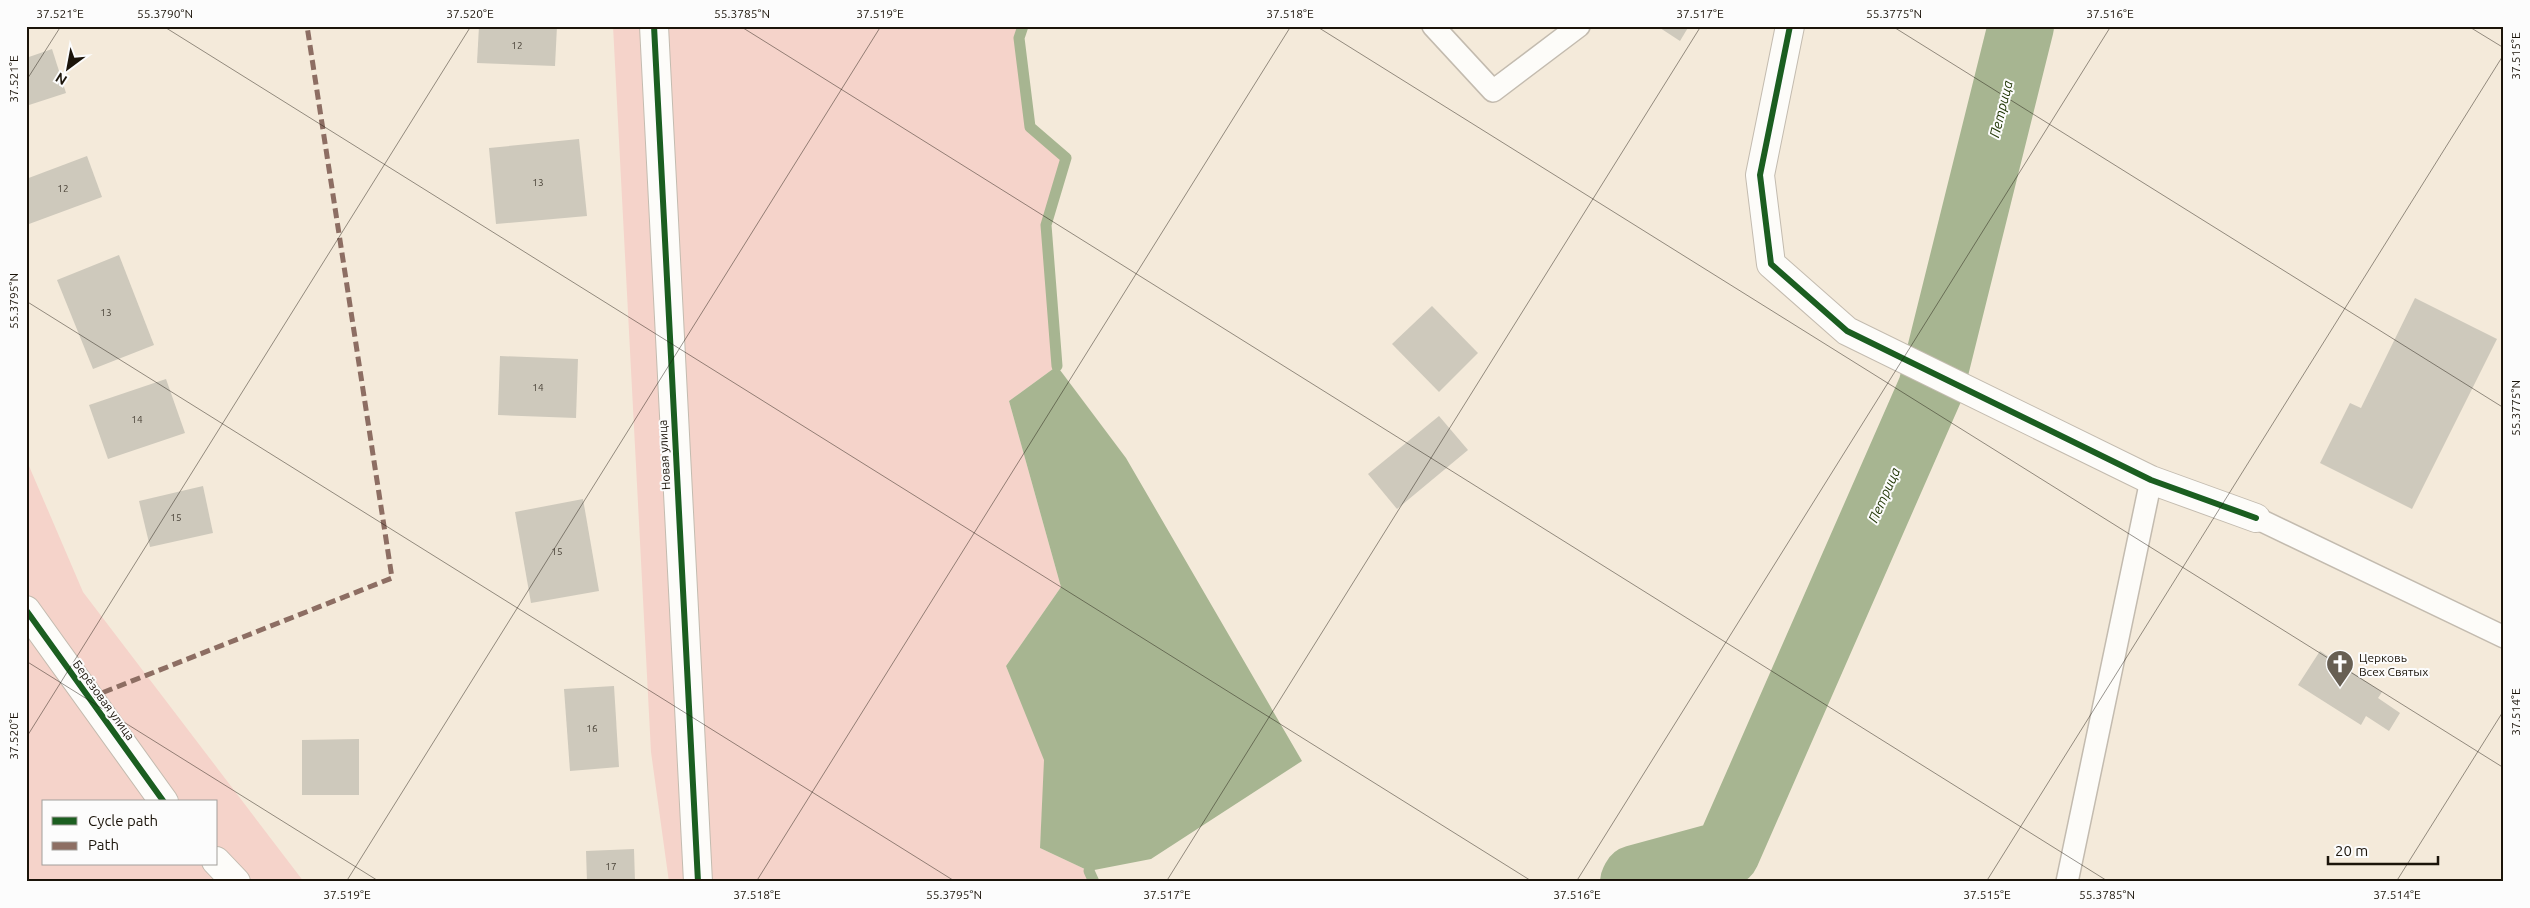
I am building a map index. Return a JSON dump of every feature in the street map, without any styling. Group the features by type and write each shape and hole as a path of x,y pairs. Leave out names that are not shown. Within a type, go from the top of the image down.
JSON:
{"street":[{"name":"Новая улица","path":"654,26 698,882"},
{"path":"1790,26 1760,174 1771,264 1847,330 2151,480 2256,518"},
{"name":"Берёзовая улица","path":"26,610 163,800"},
{"path":"218,863 236,882"}],"lane":[{"path":"1433,26 1493,91 1579,26"},
{"path":"2067,882 2151,480"},
{"path":"2256,518 2504,637"}],"shaded area":[{"path":"613,26 1023,26 1019,38 1030,127 1066,158 1046,226 1057,366 1009,401 1061,587 1006,666 1045,760 1040,848 1089,871 1094,882 669,882 651,752"},
{"path":"1057,366 1126,458 1302,761 1151,859 1089,871 1040,848 1044,760 1006,666 1061,587 1009,401"},
{"path":"26,459 83,592 304,882 26,882"}],"building":[{"path":"479,26 557,26 555,66 477,63"},
{"path":"1657,26 1689,26 1680,41"},
{"path":"52,49 66,93 26,106 26,58"},
{"path":"579,139 587,216 496,224 489,148"},
{"path":"87,156 102,197 29,224 26,216 26,179"},
{"path":"119,255 154,345 93,369 57,280"},
{"path":"2415,298 2497,339 2412,509 2320,463 2350,403 2361,408"},
{"path":"1432,306 1478,353 1439,392 1392,344"},
{"path":"500,356 578,359 576,418 498,415"},
{"path":"166,379 185,433 108,459 89,405"},
{"path":"1439,416 1468,450 1397,509 1368,474"},
{"path":"203,486 213,533 150,547 139,501"},
{"path":"583,499 599,591 531,603 515,512"},
{"name":"Церковь Всех Святых","path":"2320,651 2382,692 2378,698 2400,713 2389,731 2366,716 2361,725 2298,685"},
{"path":"614,686 619,767 570,771 564,689"},
{"path":"359,739 359,795 302,795 302,740"},
{"path":"634,849 635,882 587,882 586,851"}],"waterway":[{"path":"1023,26 1019,38 1030,127 1066,158 1046,225 1057,366"},
{"name":"Петрица","path":"1633,882 1635,878 1727,853 1931,388 2021,26"},
{"path":"1089,871 1094,882"}],"marked path":[{"path":"89,698 392,578 307,26"}],"cycle path":[{"path":"654,26 698,882"},
{"path":"1790,26 1760,175 1771,264 1847,331 2151,480 2256,518"},
{"path":"26,610 163,800"}],"place":[{"name":"Церковь Всех Святых","path":"2340,688"}]}
